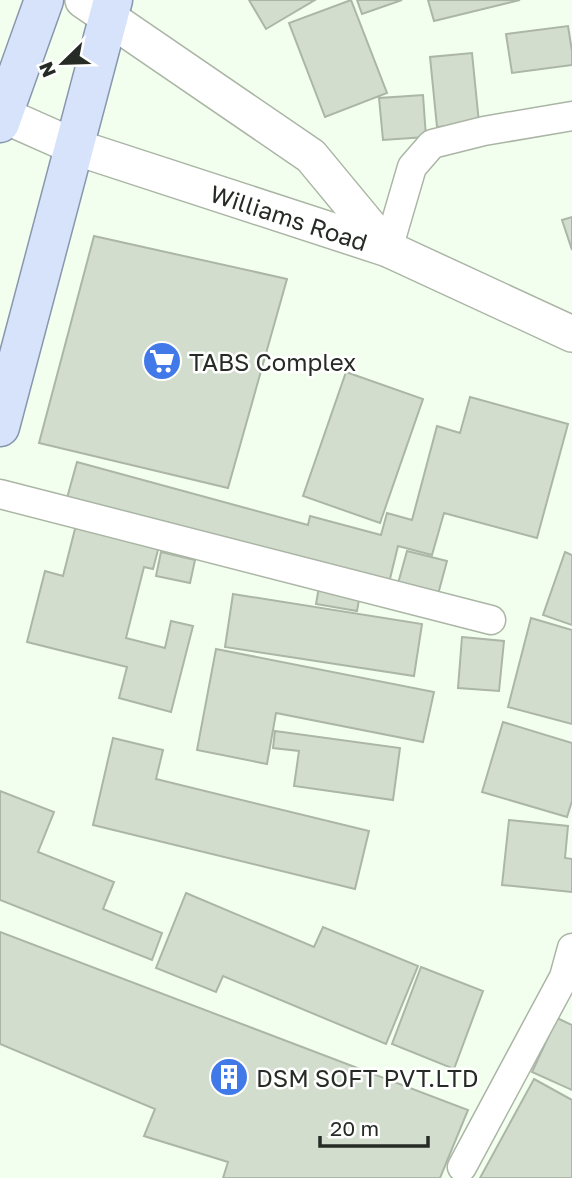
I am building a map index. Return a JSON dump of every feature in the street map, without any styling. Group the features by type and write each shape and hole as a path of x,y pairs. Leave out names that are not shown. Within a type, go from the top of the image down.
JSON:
{"main road":[{"path":"1,119 44,0"},
{"path":"0,427 75,146 101,6"}],"street":[{"path":"101,6 178,64 311,156 388,249"},
{"path":"388,249 412,167 432,144 484,131 572,116"},
{"name":"Williams Road","path":"1,119 388,249 572,334"},
{"path":"0,494 491,620"},
{"path":"462,1167 564,978 572,948"}],"building":[{"path":"249,0 315,0 266,29"},
{"path":"351,0 387,93 325,117 289,23"},
{"path":"357,0 402,0 362,14"},
{"path":"428,0 520,0 434,21"},
{"path":"568,26 572,65 512,73 506,34"},
{"path":"472,53 479,123 437,127 430,57"},
{"path":"423,95 426,137 383,140 379,98"},
{"path":"572,217 572,250 562,220"},
{"name":"TABS Complex","path":"94,236 287,279 228,488 39,443"},
{"path":"346,372 423,399 380,523 303,496"},
{"path":"470,397 568,424 537,538 444,513 432,555 398,546 388,587 67,498 77,462 308,525 310,516 381,535 387,513 412,520 437,426 460,433"},
{"path":"76,525 159,546 153,569 144,567 126,638 165,648 171,621 193,626 171,712 119,698 127,667 27,642 45,571 63,576"},
{"path":"407,551 447,561 437,598 397,587"},
{"path":"161,552 195,560 190,583 156,576"},
{"path":"565,552 572,555 572,625 543,615"},
{"path":"320,581 361,588 357,611 316,604"},
{"path":"233,594 422,624 414,676 225,647"},
{"path":"531,618 572,630 572,724 508,707"},
{"path":"462,637 504,641 499,691 458,688"},
{"path":"216,649 434,692 423,742 276,713 267,764 197,750"},
{"path":"503,722 572,743 572,801 567,817 482,792"},
{"path":"275,731 400,748 393,800 294,786 299,751 273,748"},
{"path":"113,738 163,750 156,779 369,831 355,889 93,825"},
{"path":"0,791 54,812 38,852 114,882 103,909 162,933 152,960 0,900"},
{"path":"509,820 568,826 565,858 572,859 572,892 502,885"},
{"path":"186,893 314,947 323,927 418,966 386,1044 223,976 216,992 156,968"},
{"name":"DSM SOFT PVT.LTD","path":"0,932 468,1110 440,1178 223,1178 228,1162 144,1136 155,1109 0,1044"},
{"path":"421,967 483,991 454,1069 392,1044"},
{"path":"557,1018 572,1025 572,1090 532,1072"},
{"path":"534,1079 572,1100 572,1178 480,1178"}],"place":[{"name":"TABS Complex","path":"162,361"},
{"name":"DSM SOFT PVT.LTD","path":"229,1077"}]}
